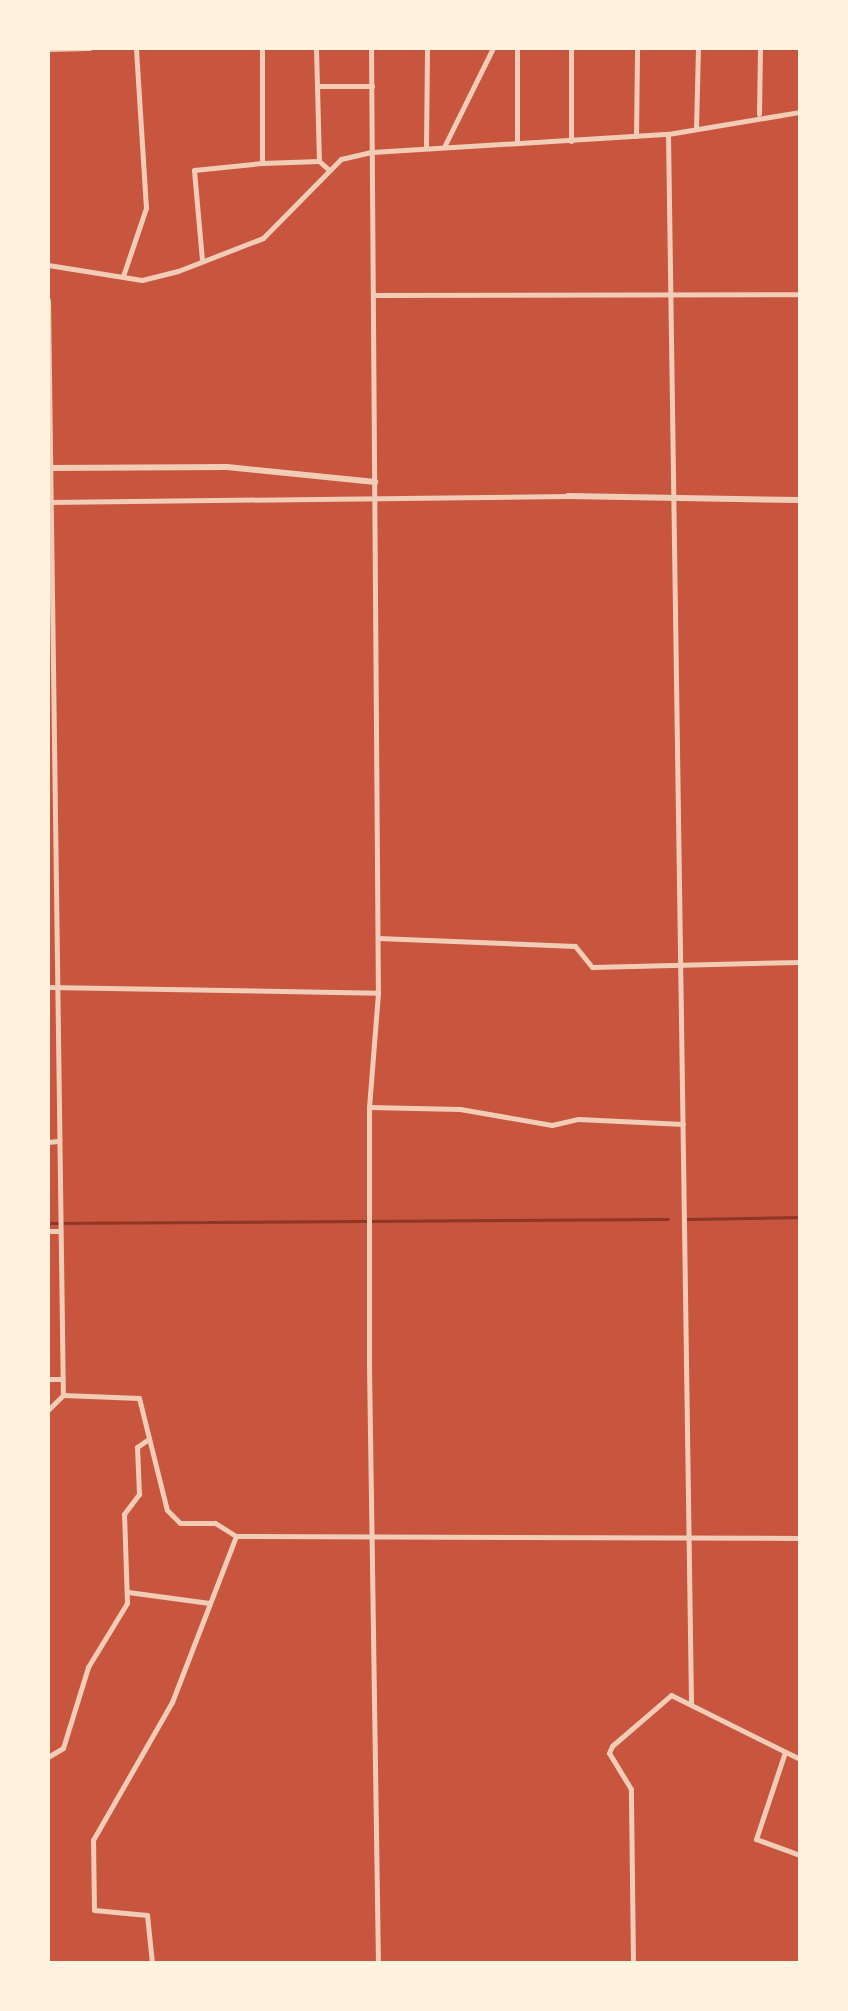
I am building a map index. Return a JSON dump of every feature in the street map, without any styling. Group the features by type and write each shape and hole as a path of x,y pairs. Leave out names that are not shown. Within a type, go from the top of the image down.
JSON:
{"street":[{"path":"48,49 89,48"},
{"path":"123,276 146,208 136,48"},
{"path":"262,48 262,163"},
{"path":"316,48 319,161"},
{"path":"371,48 378,993 369,1107 378,1963"},
{"path":"426,147 427,48"},
{"path":"444,147 493,48"},
{"path":"517,48 517,143"},
{"path":"571,48 571,141"},
{"path":"636,136 637,48"},
{"path":"696,129 698,48"},
{"path":"759,114 760,48"},
{"path":"316,86 372,86"},
{"path":"48,265 153,278 277,229 329,170 372,152 668,134 759,114 800,112"},
{"path":"668,134 691,1705"},
{"path":"202,260 194,170 319,161 329,170"},
{"path":"374,295 800,294"},
{"path":"48,300 63,1395"},
{"path":"50,468 227,467 375,482"},
{"path":"50,502 568,496 800,500"},
{"path":"378,938 575,946 592,967 800,962"},
{"path":"48,987 378,993"},
{"path":"369,1107 460,1109 552,1125 578,1119 683,1124"},
{"path":"48,1142 58,1141"},
{"path":"48,1231 59,1229"},
{"path":"48,1379 61,1379"},
{"path":"48,1410 63,1395 139,1398 149,1439 152,1470 175,1520 215,1523 236,1536 800,1538"},
{"path":"48,1757 63,1748 88,1667 114,1632 128,1592 124,1514 139,1494 137,1447 149,1439"},
{"path":"152,1963 147,1915 94,1910 93,1840 172,1702 236,1536"},
{"path":"128,1592 209,1603"},
{"path":"633,1963 631,1789 609,1753 671,1695 800,1759"},
{"path":"785,1752 756,1839 800,1855"}],"waterway":[{"path":"687,1219 800,1217"},
{"path":"48,1223 668,1219"}]}
